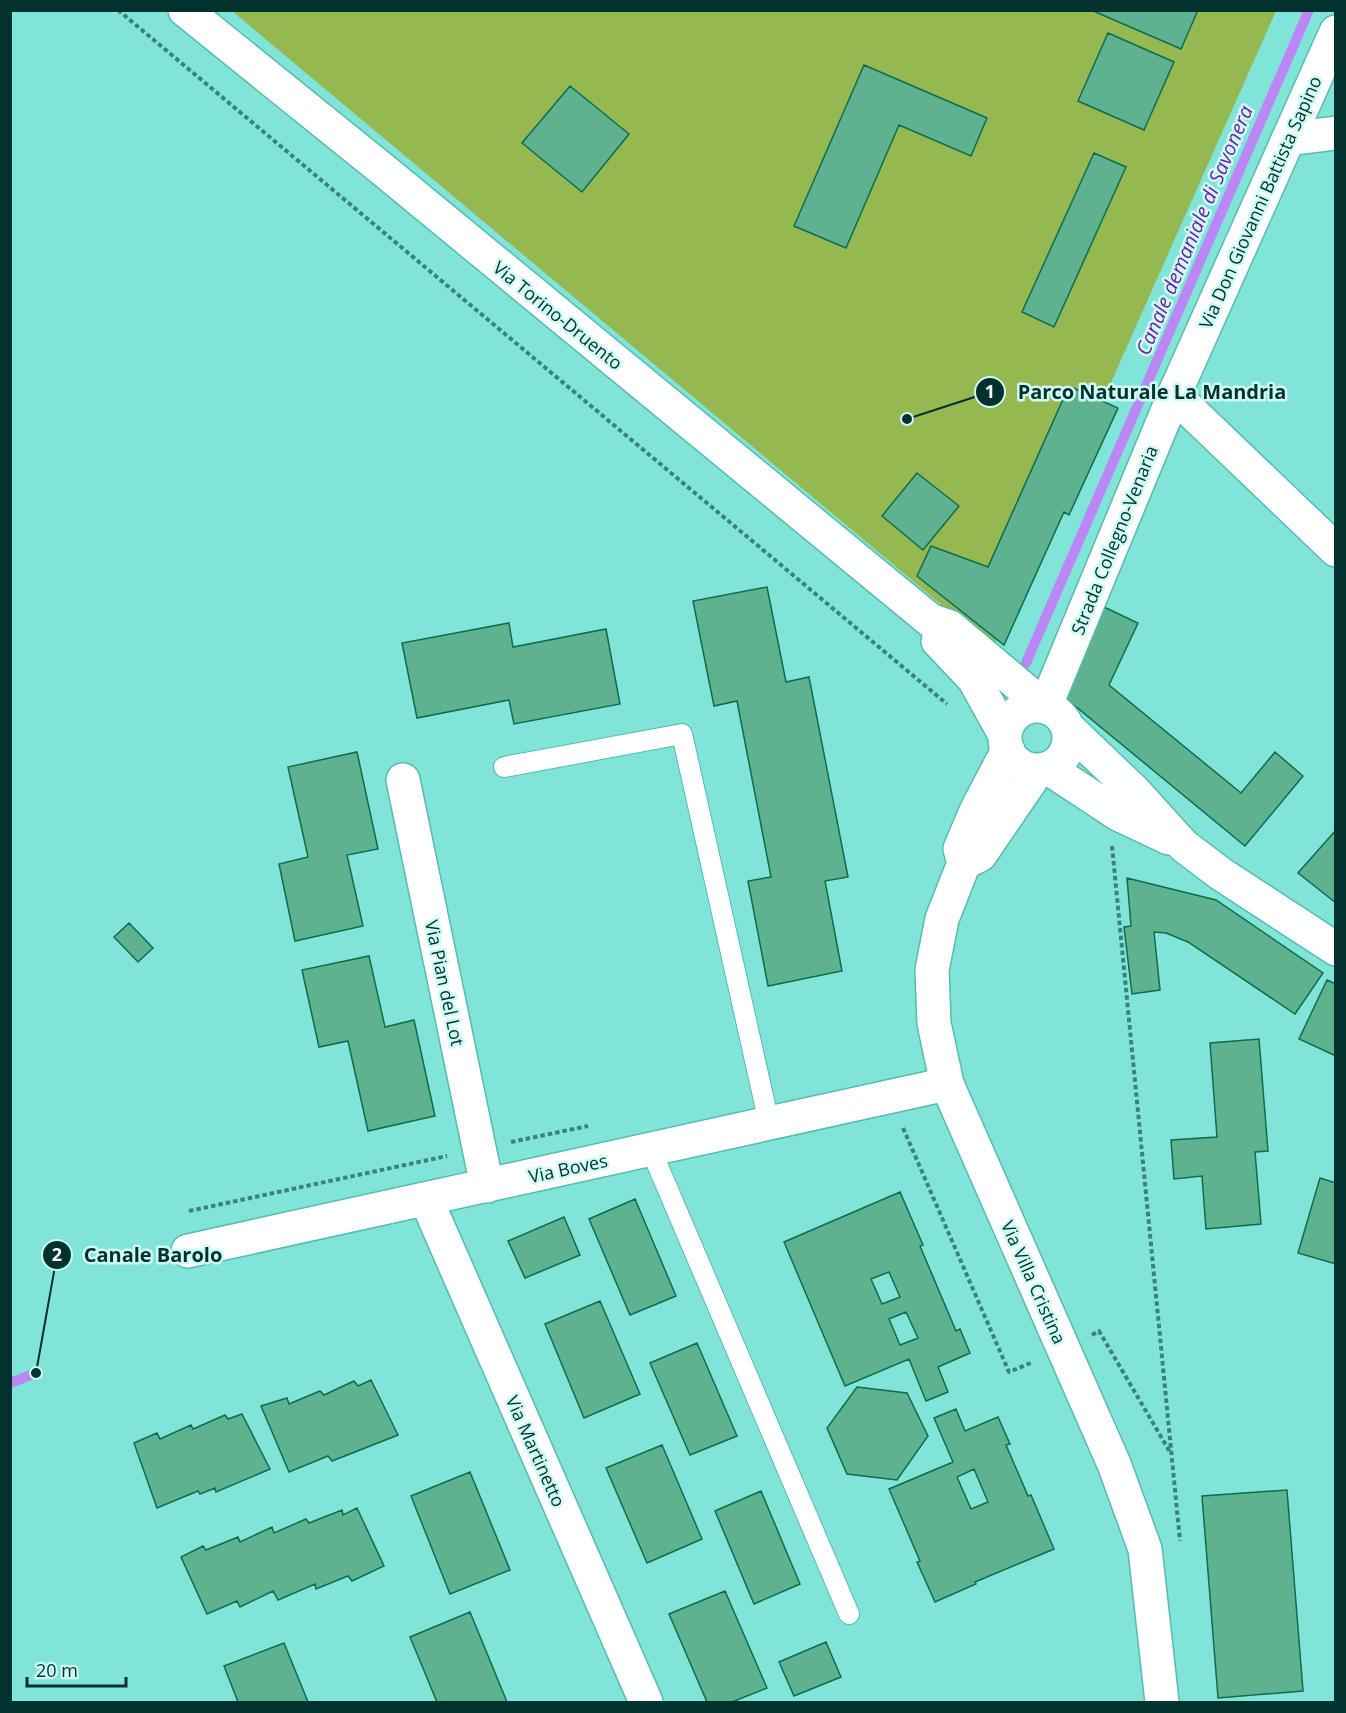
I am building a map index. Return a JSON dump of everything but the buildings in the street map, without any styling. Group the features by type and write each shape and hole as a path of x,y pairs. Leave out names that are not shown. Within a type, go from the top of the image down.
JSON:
{"street":[{"name":"Via Torino-Druento","path":"185,10 930,620 950,627 1056,717 1135,792 1184,846 1221,874 1335,949"},
{"name":"Via Don Giovanni Battista Sapino","path":"1179,384 1335,32"},
{"path":"1288,139 1335,133"},
{"path":"1179,384 1335,550"},
{"name":"Strada Collegno-Venaria","path":"1056,717 1179,384"},
{"name":"Via Torino-Druento","path":"930,620 937,640 974,679 1006,742"},
{"path":"964,863 980,855 1043,769 1064,756 1069,737 1056,717 1034,706 1015,715 1008,724 1006,742 1018,764 1028,769 1043,769"},
{"name":"Via Villa Cristina","path":"1006,742 960,849 964,863 942,919 932,970 934,1023 947,1084 1110,1455 1145,1549 1162,1702"},
{"name":"Via Torino-Druento","path":"1043,769 1118,814 1184,846"},
{"name":"Via Pian del Lot","path":"404,780 487,1185"},
{"name":"Via Boves","path":"188,1251 947,1084"},
{"name":"Via Martinetto","path":"426,1199 646,1702"}],"lane":[{"path":"504,767 682,734 769,1124"},
{"path":"651,1150 849,1614"}],"path":[{"path":"118,10 949,705"},
{"path":"1118,814 1110,825 1172,1455"},
{"path":"189,1211 597,1124"}],"green space":[{"path":"232,11 1276,11 993,648"}],"waterway":[{"name":"Canale demaniale di Savonera","path":"1026,663 1309,10"},
{"path":"10,1383 36,1373"}],"place":[{"name":"Parco Naturale La Mandria","path":"907,419"},
{"name":"Canale Barolo","path":"36,1373"}]}
